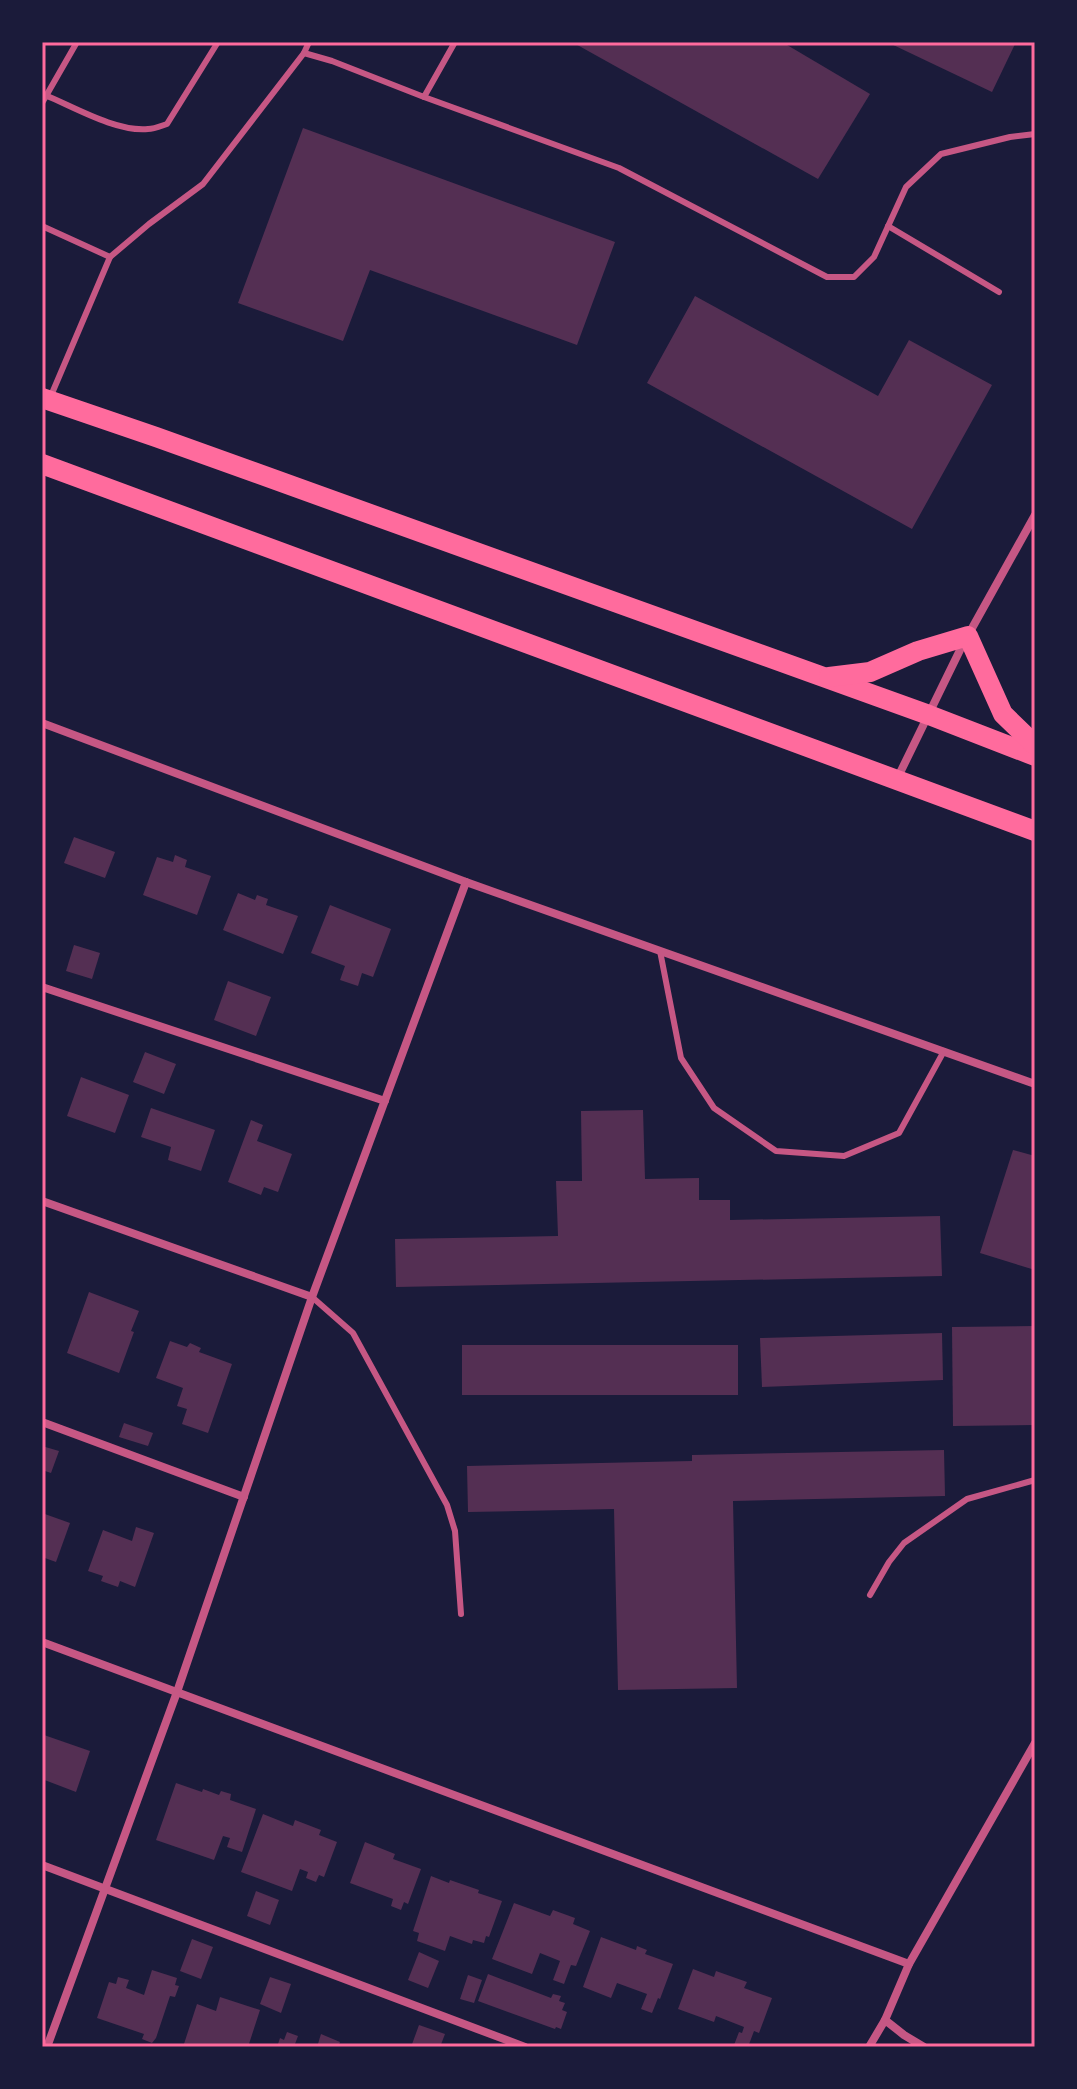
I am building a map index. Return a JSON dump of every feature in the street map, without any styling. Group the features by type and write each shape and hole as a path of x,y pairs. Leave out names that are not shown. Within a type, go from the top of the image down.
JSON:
{"main road":[{"path":"46,400 825,677 1035,756"},
{"path":"42,464 1035,831"},
{"path":"825,677 870,672 918,651 968,636 1003,714 1035,745"}],"street":[{"path":"897,779 968,636 1035,515"},
{"path":"42,723 466,882 1035,1084"},
{"path":"47,2047 177,1692 312,1297 466,882"},
{"path":"42,987 385,1101"},
{"path":"42,1201 312,1297"},
{"path":"42,1422 244,1497"},
{"path":"42,1642 909,1964"},
{"path":"869,2047 885,2020 909,1964 1035,1743"},
{"path":"42,1865 525,2047"},
{"path":"885,2020 924,2047"}],"lane":[{"path":"42,103 77,42"},
{"path":"45,95 128,128 148,129 167,124 218,42"},
{"path":"46,400 110,257 203,184 304,53 309,42"},
{"path":"424,97 455,42"},
{"path":"304,53 619,168 827,277 854,277 874,257 906,187 941,154 1035,134"},
{"path":"42,226 110,257"},
{"path":"888,226 999,292"},
{"path":"660,951 681,1058 714,1108 776,1151 844,1156 899,1133 944,1051"},
{"path":"312,1297 353,1333 447,1505 455,1531 461,1614"},
{"path":"870,1595 904,1543 967,1499 1035,1480"}],"building":[{"path":"572,42 782,42 870,94 818,179"},
{"path":"887,42 1016,42 992,92"},
{"path":"303,128 615,242 577,345 370,270 343,341 238,303"},
{"path":"695,296 878,396 909,340 992,385 912,529 647,383"},
{"path":"74,837 115,852 105,878 64,863"},
{"path":"175,855 187,860 185,867 211,876 197,915 143,895 157,857 173,862"},
{"path":"238,893 255,900 257,895 268,899 266,905 298,916 283,954 223,930"},
{"path":"330,905 391,929 373,977 362,973 358,986 340,980 345,966 311,953"},
{"path":"74,945 100,953 92,979 66,971"},
{"path":"228,981 271,997 256,1036 214,1020"},
{"path":"145,1052 176,1064 164,1094 133,1082"},
{"path":"81,1077 129,1095 115,1133 67,1116"},
{"path":"151,1108 215,1130 201,1171 168,1160 171,1147 141,1137"},
{"path":"643,1110 645,1179 699,1178 699,1200 730,1200 730,1220 940,1216 942,1276 396,1287 395,1239 558,1236 556,1181 582,1181 581,1111"},
{"path":"251,1120 263,1125 257,1141 292,1154 278,1192 264,1187 261,1195 228,1182"},
{"path":"1013,1150 1035,1156 1035,1270 980,1253"},
{"path":"89,1292 139,1311 119,1373 67,1353"},
{"path":"1035,1326 1035,1425 953,1426 952,1327"},
{"path":"942,1333 943,1380 762,1387 760,1338"},
{"path":"170,1341 187,1347 190,1343 201,1348 199,1352 232,1364 208,1433 182,1424 187,1409 177,1406 183,1388 156,1378"},
{"path":"462,1345 738,1345 738,1395 462,1395"},
{"path":"124,1423 153,1433 148,1446 119,1437"},
{"path":"42,1446 59,1451 51,1473 42,1470"},
{"path":"944,1450 945,1496 733,1501 737,1688 618,1690 614,1509 468,1512 467,1466 692,1461 692,1455"},
{"path":"42,1513 70,1523 56,1562 42,1557"},
{"path":"136,1527 154,1533 135,1587 120,1581 118,1587 101,1581 103,1576 88,1571 103,1530 132,1541"},
{"path":"44,1735 90,1751 76,1792 42,1779"},
{"path":"176,1783 202,1792 203,1789 219,1795 221,1791 231,1794 230,1800 256,1809 242,1852 227,1847 230,1838 223,1836 214,1860 156,1840"},
{"path":"263,1814 293,1826 295,1820 321,1830 319,1835 337,1842 324,1877 319,1875 316,1882 306,1878 308,1872 300,1869 292,1891 241,1872"},
{"path":"365,1842 395,1854 393,1859 421,1869 408,1904 404,1902 401,1910 391,1906 393,1899 350,1883"},
{"path":"431,1876 479,1890 478,1893 502,1901 484,1943 473,1940 472,1944 450,1936 445,1951 417,1941 419,1933 413,1931"},
{"path":"256,1891 279,1900 270,1925 247,1916"},
{"path":"514,1903 550,1916 553,1910 575,1918 573,1924 590,1931 576,1966 571,1965 564,1984 553,1980 560,1961 540,1953 532,1974 492,1959"},
{"path":"601,1937 636,1950 637,1946 647,1950 645,1954 673,1964 652,2013 641,2009 647,1994 617,1983 611,1998 583,1987"},
{"path":"192,1939 213,1947 201,1979 180,1971"},
{"path":"419,1952 439,1961 428,1988 408,1980"},
{"path":"693,1969 714,1977 716,1971 747,1982 744,1988 772,1998 759,2033 754,2031 748,2047 734,2045 744,2027 716,2016 714,2022 678,2009"},
{"path":"152,1970 177,1978 175,1985 179,1986 175,1997 170,1996 152,2043 142,2039 144,2034 97,2018 109,1982 116,1984 118,1977 129,1980 126,1988 144,1995"},
{"path":"488,1974 551,1998 553,1994 561,1996 559,2001 565,2003 562,2010 567,2012 561,2029 478,2001"},
{"path":"468,1975 482,1980 474,2003 460,1999"},
{"path":"270,1977 291,1984 281,2013 260,2004"},
{"path":"220,1997 260,2010 248,2047 183,2047 197,2004 216,2011"},
{"path":"419,2025 445,2034 440,2047 411,2047"},
{"path":"287,2032 298,2036 295,2044 302,2047 277,2047 280,2038 284,2040"},
{"path":"321,2034 340,2042 338,2047 317,2047"}]}
